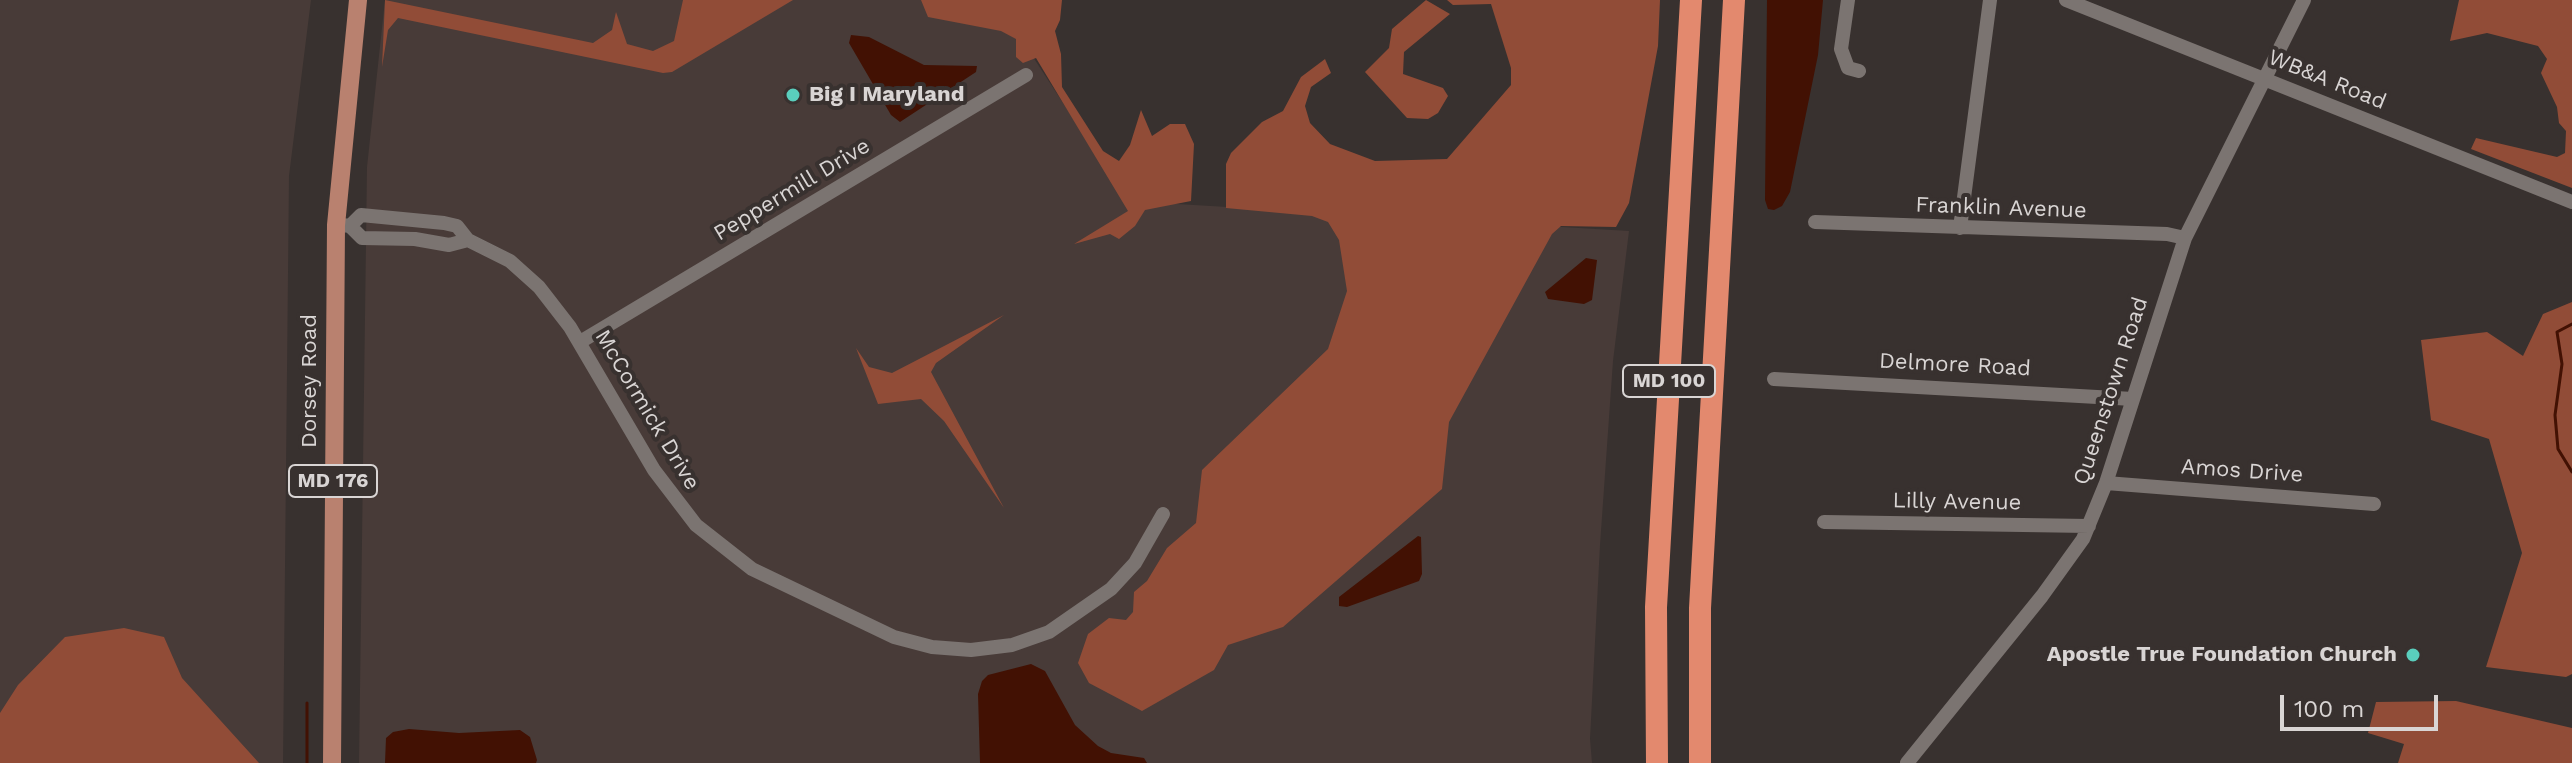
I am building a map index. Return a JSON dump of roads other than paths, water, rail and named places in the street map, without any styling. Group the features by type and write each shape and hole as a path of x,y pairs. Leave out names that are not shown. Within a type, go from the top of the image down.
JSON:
{"highway":[{"name":"MD 100","path":"1657,763 1656,607 1691,0"},
{"name":"MD 100","path":"1700,763 1700,608 1734,0"}],"main road":[{"name":"Dorsey Road","path":"332,763 343,225 358,0"}],"street":[{"path":"1848,0 1841,49 1848,68 1859,71"},
{"path":"1960,228 1990,0"},
{"name":"WB&A Road","path":"2066,0 2572,202"},
{"name":"Queenstown Road","path":"1907,763 2064,569 2089,526 2106,483 2185,238 2304,0"},
{"name":"Peppermill Drive","path":"580,342 1026,75"},
{"name":"McCormick Drive","path":"468,240 449,245 415,239 362,238 343,225 361,215 430,220 457,226 468,240 498,254 529,277 580,342 654,470 696,525 727,552 766,577 906,642 971,650 1012,645 1049,632 1111,589 1135,563 1163,514"},
{"name":"Franklin Avenue","path":"1815,222 2167,234 2185,238"},
{"name":"Delmore Road","path":"1774,379 2133,399"},
{"name":"Amos Drive","path":"2106,483 2374,504"},
{"name":"Lilly Avenue","path":"1824,522 2089,526"}],"waterway":[{"path":"2572,324 2557,332 2562,364 2555,415 2558,449 2572,472"},
{"path":"307,703 307,763"}],"place":[{"name":"Big I Maryland","path":"793,95"},
{"name":"Apostle True Foundation Church","path":"2413,655"}]}
